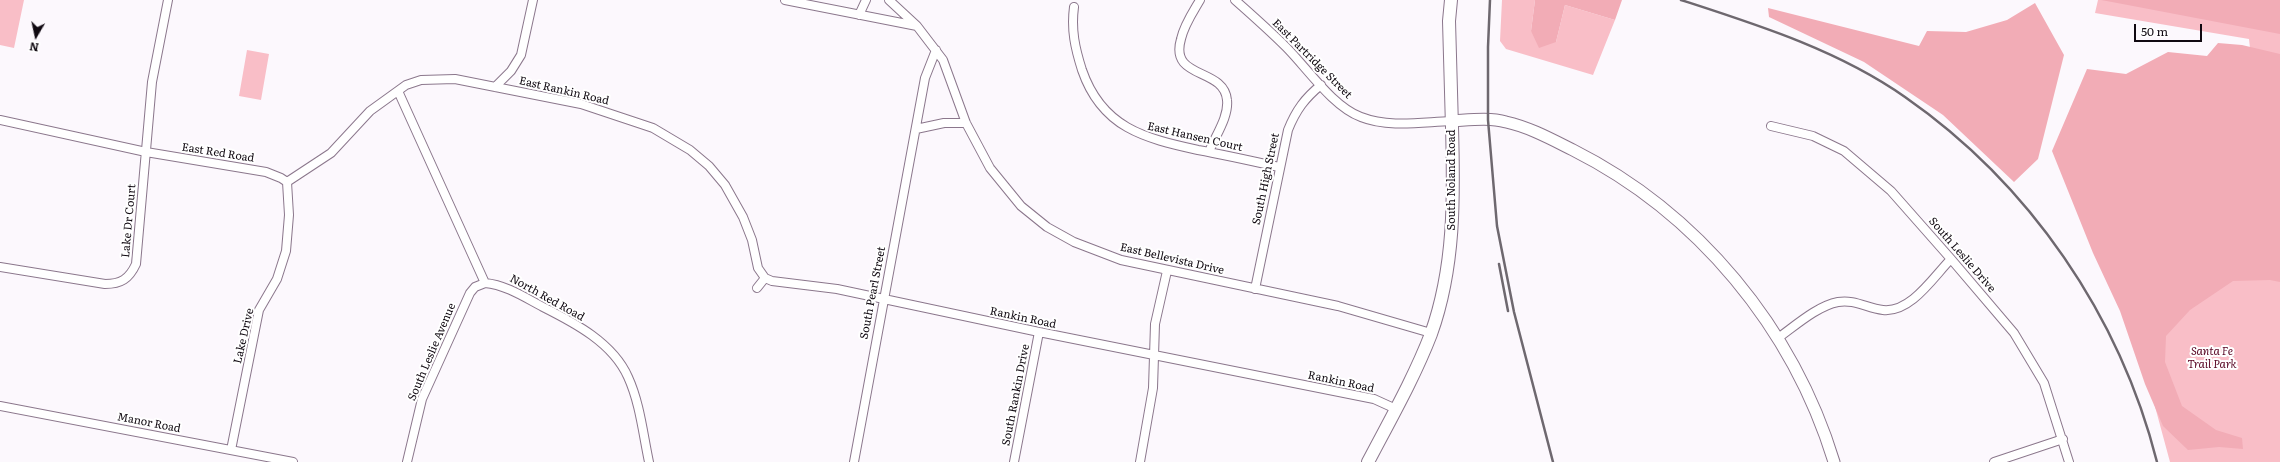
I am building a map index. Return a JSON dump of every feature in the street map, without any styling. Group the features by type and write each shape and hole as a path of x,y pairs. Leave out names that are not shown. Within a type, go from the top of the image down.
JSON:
{"main road":[{"name":"South Noland Road","path":"1368,462 1418,364 1431,333 1445,285 1452,237 1454,196 1449,21 1451,0"}],"street":[{"path":"146,152 152,82 168,0"},
{"path":"495,87 511,71 521,55 533,0"},
{"path":"785,0 860,16 917,26"},
{"path":"860,16 866,0"},
{"path":"889,0 917,26"},
{"path":"1200,0 1186,25 1178,50 1181,61 1196,72 1216,80 1226,92 1227,103 1225,114 1209,152"},
{"name":"East Partridge Street","path":"1235,0 1285,46 1321,85 1351,112 1371,120 1390,123 1452,121"},
{"name":"East Hansen Court","path":"1074,7 1073,40 1087,84 1100,104 1116,120 1136,133 1161,142 1279,167"},
{"name":"East Bellevista Drive","path":"917,26 942,60 966,123 980,153 999,180 1021,206 1046,227 1074,242 1121,260 1338,306 1431,333"},
{"name":"South Pearl Street","path":"854,462 925,78 936,50"},
{"name":"East Rankin Road","path":"398,91 406,85 436,78 455,79 581,104 647,125 670,136 690,150 712,170 725,185 744,217 752,240 758,268 765,278"},
{"name":"South High Street","path":"1255,289 1279,167 1288,130 1295,111 1307,96 1321,85"},
{"path":"287,182 332,153 370,111 398,91 485,283"},
{"name":"East Red Road","path":"0,120 146,152 266,172 287,182"},
{"path":"1452,121 1505,121 1548,137 1599,163 1652,198 1711,250 1748,293 1778,338 1813,405 1834,462"},
{"path":"916,129 944,123 966,123"},
{"name":"South Leslie Drive","path":"1771,126 1814,136 1844,151 1891,191 2014,333 2044,384 2063,439 2069,462"},
{"name":"Lake Dr Court","path":"0,267 105,284 116,284 124,281 132,274 136,264 146,152"},
{"name":"Lake Drive","path":"231,450 259,310 277,279 286,251 289,215 287,182"},
{"path":"1778,338 1821,309 1837,302 1854,302 1882,310 1902,306 1912,299 1951,259"},
{"path":"1140,462 1151,403 1154,356 1154,324 1167,270"},
{"path":"757,288 765,278"},
{"name":"Rankin Road","path":"765,278 772,281 837,289 1154,356 1374,399 1396,409"},
{"name":"South Leslie Avenue","path":"406,462 422,399 470,293 475,287 485,283"},
{"name":"North Red Road","path":"485,283 499,284 557,314 609,349 628,376 633,390 649,462"},
{"name":"South Rankin Drive","path":"1014,462 1039,332"},
{"name":"Manor Road","path":"0,406 293,462"},
{"path":"1994,462 2063,439"}],"green space":[{"path":"0,0 24,0 14,48 0,45"},
{"path":"1502,0 1535,0 1531,31 1556,42 1565,5 1615,20 1593,75 1506,49 1500,41"},
{"name":"Santa Fe Trail Park","path":"2098,0 2280,0 2280,462 2170,462 2147,377 2132,335 2269,224 2249,39 2095,13"},
{"path":"247,50 269,54 261,100 239,96"}],"shaded area":[{"path":"1535,0 1622,0 1615,20 1565,5 1556,42 1539,48 1531,31"},
{"path":"2101,0 2280,0 2280,34 2112,2"},
{"path":"2035,3 2064,55 2038,159 2014,182 1943,115 1864,62 1769,17 1768,8 1919,46 1927,31 1966,32 2007,20"},
{"path":"2218,43 2242,45 2280,54 2280,282 2270,280 2233,281 2190,310 2166,336 2165,362 2182,406 2216,430 2242,438 2243,449 2219,447 2188,450 2163,426 2145,384 2120,311 2093,253 2052,151 2087,69 2126,74 2168,52 2207,56"}],"railway":[{"path":"1490,0 1488,47 1488,120 1497,226 1514,312 1553,462"},
{"path":"1681,0 1797,40 1825,52 1879,80 1905,97 1950,132 1992,170 2030,212 2064,257 2094,305 2120,356 2141,408 2157,462"},
{"path":"1499,264 1508,311"}]}
